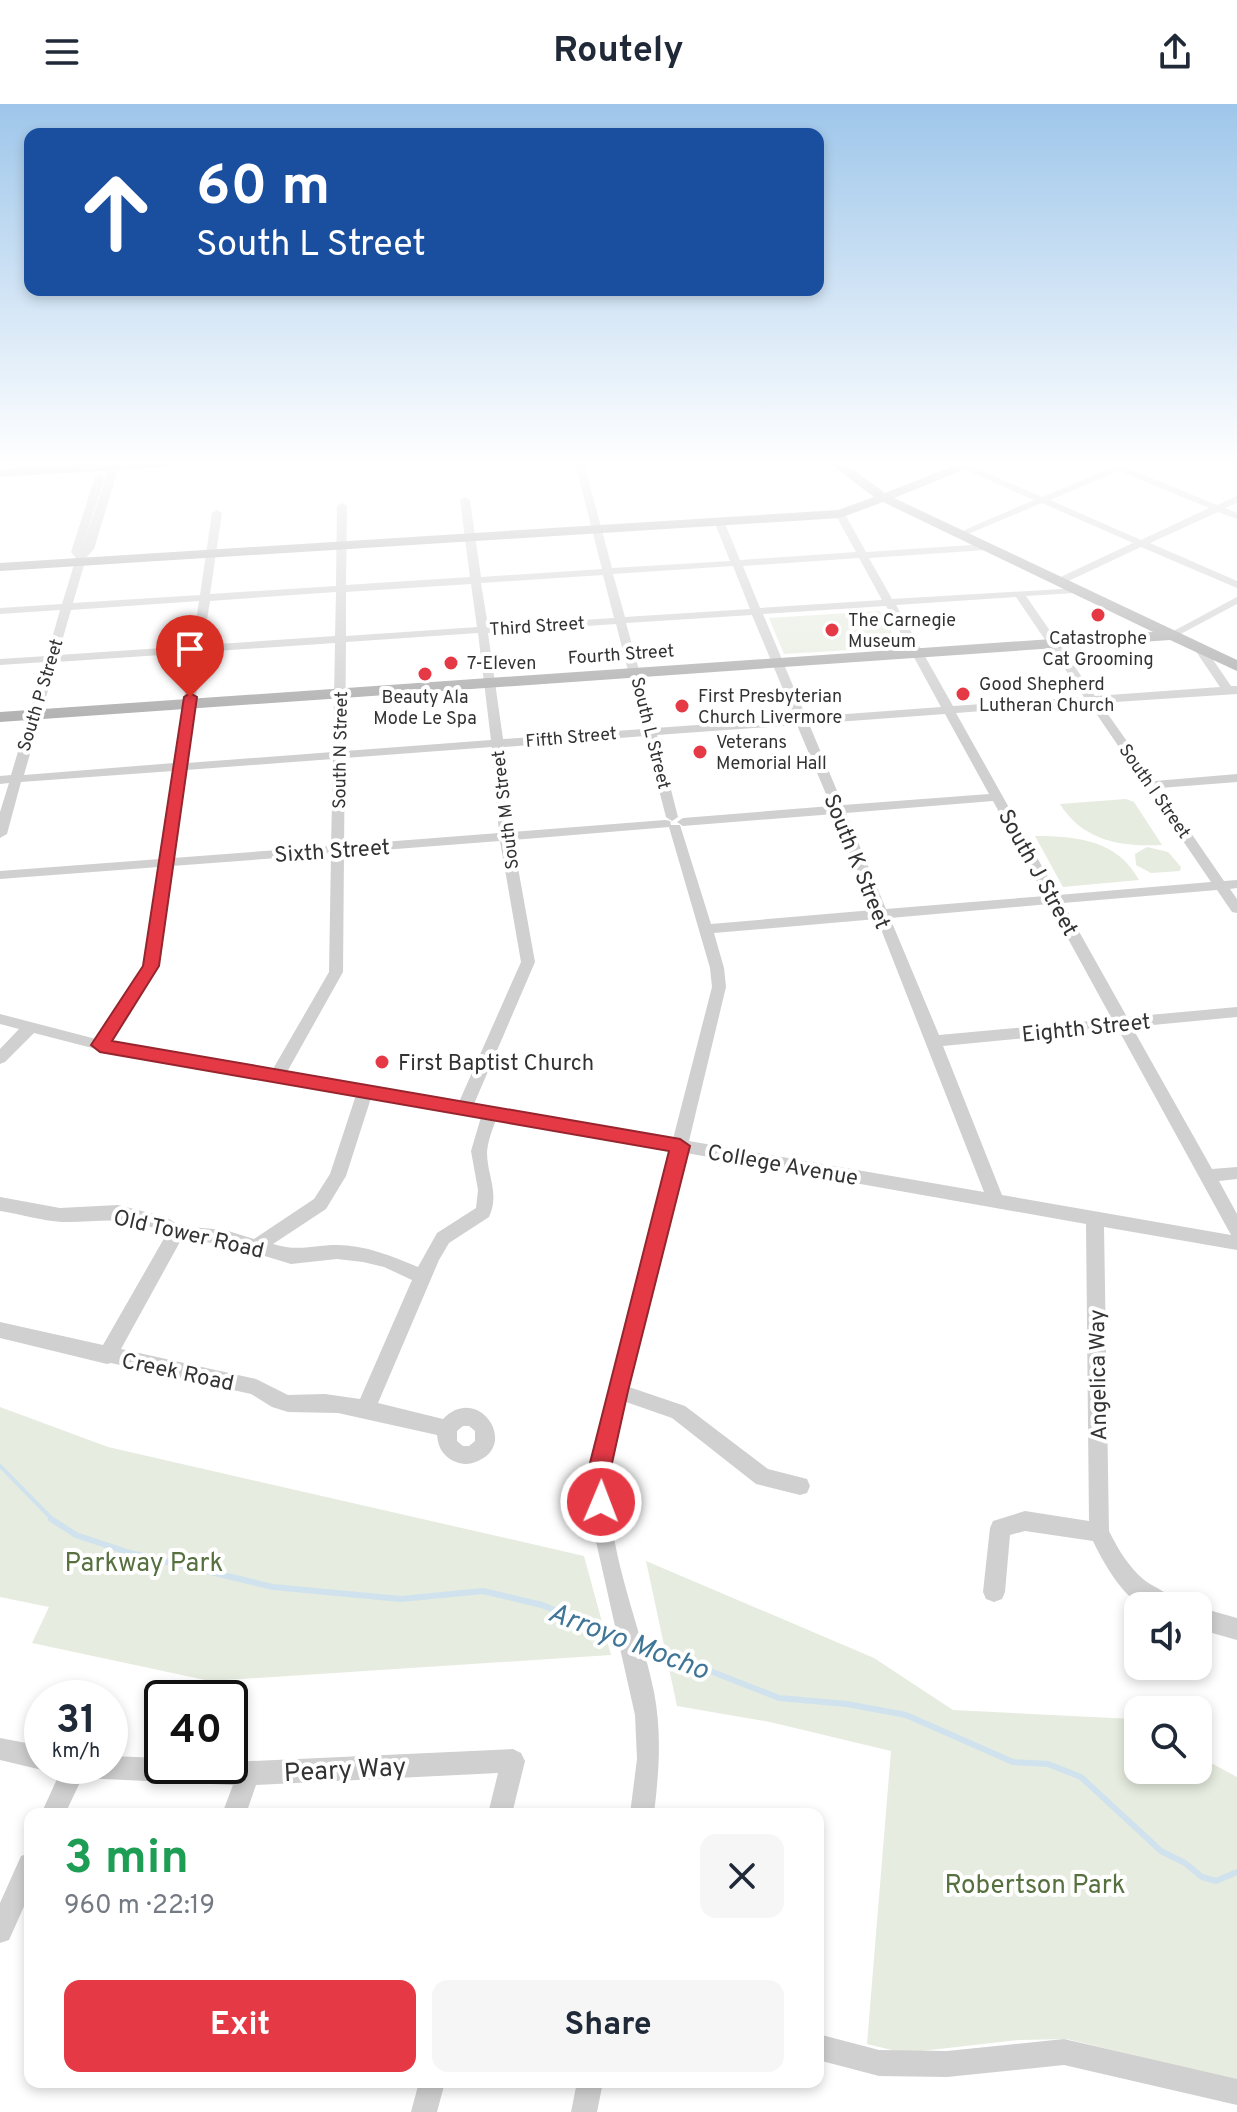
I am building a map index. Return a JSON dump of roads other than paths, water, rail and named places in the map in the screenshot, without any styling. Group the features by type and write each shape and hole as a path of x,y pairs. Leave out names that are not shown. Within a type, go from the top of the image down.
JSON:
{"main road":[{"path":"0,564 158,557"},
{"path":"1006,557 1237,666"},
{"name":"Fourth Street","path":"0,717 1171,635"},
{"path":"1201,650 1237,653"}],"street":[{"name":"South P Street","path":"0,834 67,607 78,557"},
{"path":"100,1045 151,966 211,557"},
{"name":"South N Street","path":"278,1074 336,972 342,557"},
{"name":"South M Street","path":"464,1108 528,962 506,836 473,557"},
{"name":"South L Street","path":"604,557 719,987 601,1463 605,1539 640,1681 649,1740 643,1808"},
{"name":"South K Street","path":"733,557 934,1041 996,1201"},
{"name":"South J Street","path":"863,557 1237,1230"},
{"path":"0,611 867,557"},
{"path":"1058,582 1112,557"},
{"path":"1172,557 1237,585"},
{"name":"Third Street","path":"0,662 1075,590"},
{"name":"South I Street","path":"1019,594 1237,909"},
{"name":"Fourth Street","path":"1171,635 1237,600"},
{"path":"1201,650 1234,691"},
{"name":"Fifth Street","path":"0,780 652,730 1234,691"},
{"path":"1151,785 1237,778"},
{"name":"Sixth Street","path":"0,875 997,797"},
{"path":"705,929 1237,884"},
{"name":"Eighth Street","path":"934,1041 1237,1012"},
{"name":"College Avenue","path":"0,1019 100,1045 1237,1243"},
{"path":"0,1058 30,1028"},
{"path":"258,1245 320,1204 338,1176 365,1091"},
{"path":"365,1410 421,1276 443,1238 483,1212 488,1193 481,1170 479,1146 490,1114"},
{"path":"1207,1176 1237,1173"},
{"name":"Old Tower Road","path":"0,1204 60,1215 118,1212 160,1222 176,1233 225,1237 291,1257 337,1252 363,1255 387,1261 421,1276"},
{"name":"Angelica Way","path":"1095,1217 1099,1532"},
{"path":"107,1356 176,1233"},
{"name":"Creek Road","path":"0,1330 256,1387 271,1399 286,1405 336,1403 448,1429"},
{"path":"617,1391 678,1412 763,1477 800,1486"},
{"path":"994,1592 1000,1528 1025,1521 1099,1532 1113,1562 1142,1592"},
{"path":"1212,1622 1237,1629"},
{"path":"0,1749 24,1754"},
{"name":"Peary Way","path":"128,1768 249,1774 513,1761 501,1808"},
{"path":"236,1808 249,1774"},
{"path":"56,1808 67,1784"},
{"path":"0,1931 24,1878"},
{"path":"824,2049 879,2063 947,2064 1064,2052 1237,2092"},
{"path":"424,2112 430,2088"},
{"path":"584,2112 589,2088"}],"waterway":[{"name":"Arroyo Mocho","path":"0,1466 54,1521"},
{"name":"Arroyo Mocho","path":"54,1521 76,1535 130,1553 273,1587 401,1599 483,1591 542,1605 620,1636"},
{"name":"Arroyo Mocho","path":"639,1643 779,1698 847,1704 906,1715 1013,1762 1048,1764 1081,1777 1161,1851 1185,1863 1202,1877 1216,1881 1237,1872"}],"place":[{"name":"Catastrophe Cat Grooming","path":"1098,615"},
{"name":"The Carnegie Museum","path":"832,630"},
{"name":"7-Eleven","path":"451,663"},
{"name":"Beauty Ala Mode Le Spa","path":"425,674"},
{"name":"Good Shepherd Lutheran Church","path":"963,694"},
{"name":"First Presbyterian Church Livermore","path":"682,706"},
{"name":"Veterans Memorial Hall","path":"700,752"},
{"name":"First Baptist Church","path":"382,1062"}],"park label":[{"name":"Parkway Park","path":"144,1562"},
{"name":"Robertson Park","path":"1035,1884"}]}
